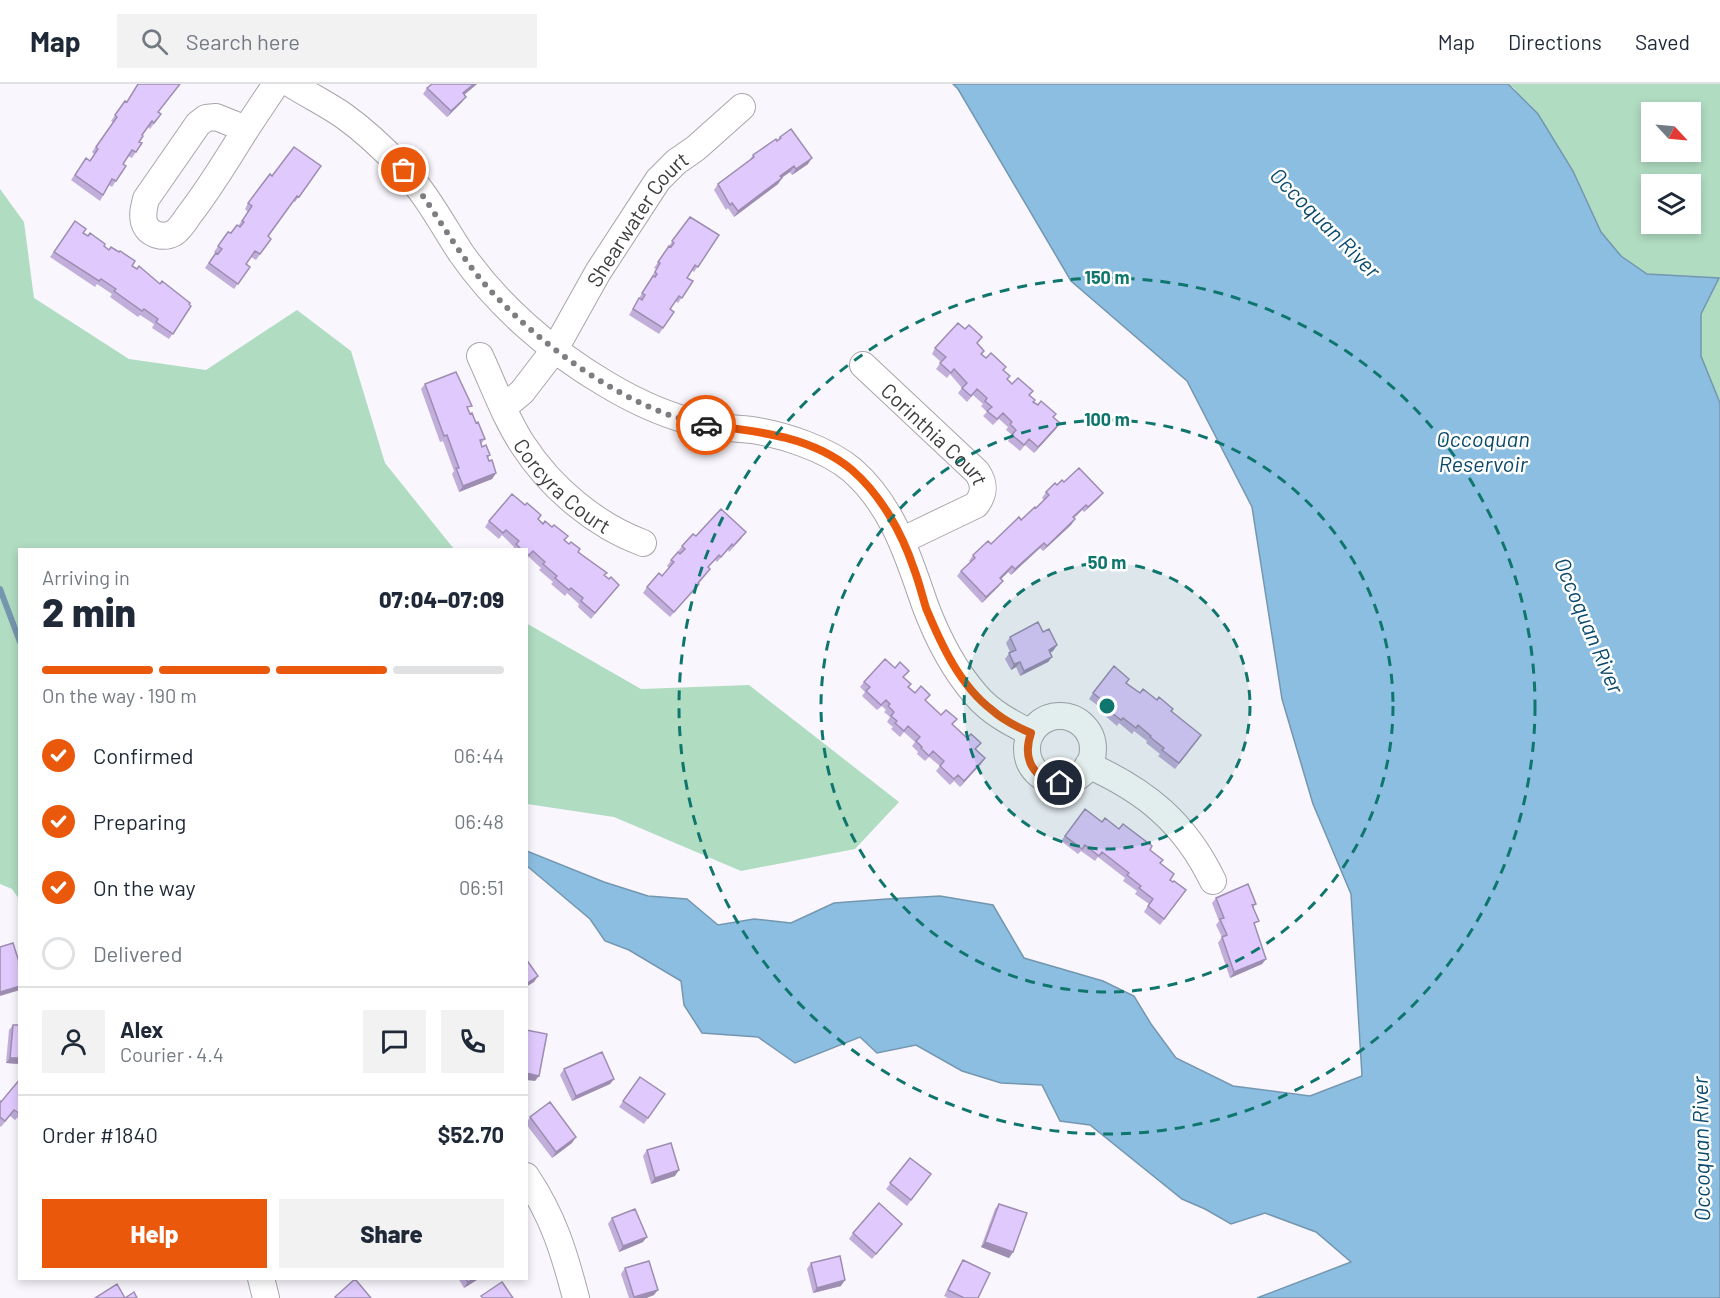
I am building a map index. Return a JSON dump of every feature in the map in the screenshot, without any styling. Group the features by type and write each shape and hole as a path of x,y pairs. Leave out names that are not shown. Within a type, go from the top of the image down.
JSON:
{"street":[{"path":"246,129 216,117 206,118 198,124 146,199 143,211 144,223 150,231 158,236 168,236 176,232 196,206 276,84"},
{"path":"291,84 342,115 378,143 423,193 462,254 489,289 519,320 555,349 640,404 671,417 704,425 755,431 791,439 814,448 852,470 874,494 903,540 930,616 961,676 977,697 992,711 1031,733"},
{"name":"Shearwater Court","path":"555,349 598,272 658,180 675,162 696,148 742,107"},
{"path":"504,407 522,392 555,349"},
{"name":"Corcyra Court","path":"480,357 522,443 540,468 567,495 603,524 644,543"},
{"name":"Corinthia Court","path":"863,365 977,472 984,486 982,496 976,505 903,540"},
{"path":"1060,716 1072,719 1083,726 1089,734 1092,745 1088,765 1080,775 1060,783 1040,777 1033,768 1028,754 1031,733 1037,724 1048,718 1060,716"},
{"path":"1088,765 1118,778 1145,796 1169,817 1190,842 1213,881"},
{"path":"528,1179 542,1200 555,1227 576,1298"},
{"path":"262,1280 266,1298"}],"green space":[{"path":"1508,84 1720,84 1720,403 1701,356 1701,314 1719,278 1647,274 1621,256 1601,232 1573,171 1514,88"},
{"path":"0,189 24,222 34,298 129,359 206,370 297,310 351,351 385,463 453,548 18,548 18,898 12,889 0,884"},
{"path":"528,624 641,689 749,685 899,802 855,849 741,871 614,817 528,804"}],"water":[{"name":"Occoquan Reservoir","path":"953,84 1508,84 1538,114 1573,171 1601,232 1621,256 1647,274 1719,278 1701,314 1701,356 1720,403 1720,1298 1257,1298 1351,1262 1316,1232 1265,1213 1231,1224 1182,1199 1090,1125 1060,1121 1042,1085 1001,1083 962,1071 916,1045 877,1053 860,1037 795,1063 758,1037 702,1033 684,1005 681,981 629,950 605,941 590,919 528,867 528,851 604,882 648,896 687,899 718,925 754,919 791,923 834,903 887,899 940,896 993,905 1024,958 1103,981 1134,996 1176,1058 1233,1086 1310,1096 1362,1076 1351,894 1313,804 1282,699 1252,507 1187,381 1071,281"}],"building":[{"path":"138,84 180,84 158,112 161,114 154,123 152,121 142,135 139,142 142,143 136,152 132,150 123,164 126,166 116,181 112,179 103,195 75,175 86,158 90,161 98,149 96,147 117,117 115,115 125,101 127,102"},
{"path":"432,84 474,84 463,93 466,97 451,111 427,88"},
{"path":"791,129 812,158 796,169 794,166 780,176 782,178 738,211 732,203 730,205 718,184 754,157 753,155 776,139 777,141"},
{"path":"294,147 321,166 268,236 271,239 260,254 255,251 246,264 250,267 238,284 209,263 222,249 218,246 228,232 231,233 237,225 240,227 244,222 242,221 252,206 248,203"},
{"path":"690,217 719,235 698,267 695,265 687,278 693,281 682,298 679,296 670,309 674,312 663,328 633,309 639,298 642,300 645,295 642,293 653,276 657,274 655,272 660,263 658,262 669,246 671,247 674,243 672,241"},
{"path":"75,221 86,229 83,233 88,236 90,233 105,244 104,246 109,250 111,247 120,251 135,261 132,266 137,269 139,266 160,284 162,281 190,303 191,306 173,334 156,322 158,319 144,309 142,311 114,291 116,289 101,279 99,281 54,252"},
{"path":"958,323 965,329 969,325 982,337 977,343 984,351 981,354 986,358 991,353 1006,367 1003,370 1010,376 1007,379 1012,384 1018,378 1033,391 1029,395 1035,400 1033,402 1038,405 1041,401 1056,414 1053,417 1060,423 1038,447 1029,439 1024,445 1012,435 1016,430 1003,413 997,419 987,411 992,407 985,401 987,398 977,389 971,396 962,388 967,383 954,369 951,373 940,363 946,357 935,348"},
{"path":"456,372 472,406 467,407 470,414 472,413 476,423 478,422 485,439 480,440 482,447 486,445 490,455 487,456 489,461 492,460 496,473 463,486 447,435 444,436 425,384"},
{"path":"1079,468 1103,493 1073,517 1075,519 1047,546 1044,543 1015,569 1012,566 1000,578 1003,581 986,597 961,571 988,541 991,544 1019,517 1021,520 1036,508 1049,495 1046,492 1055,483 1057,485 1062,480 1064,482"},
{"path":"512,494 541,515 538,519 543,524 545,521 552,527 554,525 568,536 564,540 580,549 578,552 607,573 604,575 609,579 611,577 619,585 595,613 581,601 583,598 555,578 557,576 533,551 528,554 528,548 520,548 516,544 519,541 506,530 503,533 489,521"},
{"path":"721,509 746,532 708,567 710,569 699,584 674,612 647,587 659,573 662,576 674,562 671,560 678,552 680,554 685,549 682,546 693,534 696,536"},
{"path":"1038,622 1043,632 1049,629 1057,645 1049,650 1052,657 1024,671 1020,662 1014,664 1009,653 1016,650 1010,637"},
{"path":"885,659 895,668 900,662 909,671 903,677 911,684 908,687 915,693 921,686 930,695 925,700 941,715 946,710 957,719 952,724 967,738 971,734 981,743 975,749 985,758 964,781 958,775 954,779 940,766 944,761 933,751 929,756 916,741 920,737 908,726 904,731 895,723 897,721 891,716 894,712 886,700 881,705 866,691 870,687 864,682"},
{"path":"1114,666 1129,679 1126,683 1140,693 1143,689 1157,700 1159,697 1173,709 1171,711 1201,735 1179,763 1162,750 1164,748 1138,725 1136,728 1123,718 1121,720 1093,693"},
{"path":"1085,809 1102,822 1105,818 1119,829 1123,824 1152,846 1150,850 1163,860 1160,863 1174,874 1170,880 1186,890 1164,919 1148,906 1153,899 1127,875 1129,873 1102,852 1099,856 1085,845 1082,849 1065,836"},
{"path":"1248,884 1256,904 1252,905 1259,921 1254,923 1266,959 1234,972 1222,937 1227,935 1220,919 1224,918 1216,898"},
{"path":"13,943 18,959 18,987 0,992 0,947"},
{"path":"528,962 538,976 528,983"},
{"path":"13,1025 18,1025 18,1058 10,1058"},
{"path":"528,1030 547,1034 539,1076 528,1073"},
{"path":"602,1052 614,1079 576,1096 564,1069"},
{"path":"640,1077 665,1094 648,1118 623,1101"},
{"path":"18,1081 18,1113 14,1110 5,1121 0,1117 1,1102"},
{"path":"550,1102 576,1137 556,1152 530,1117"},
{"path":"671,1143 679,1170 655,1178 647,1150"},
{"path":"910,1158 931,1174 911,1200 890,1183"},
{"path":"879,1203 902,1224 876,1254 853,1233"},
{"path":"999,1204 1027,1213 1013,1252 985,1242"},
{"path":"635,1209 647,1237 623,1246 612,1218"},
{"path":"840,1256 845,1280 817,1288 811,1263"},
{"path":"963,1260 990,1273 978,1298 964,1298 948,1290"},
{"path":"649,1261 658,1290 634,1297 625,1268"},
{"path":"356,1280 371,1298 336,1298"},
{"path":"502,1282 513,1298 483,1298 481,1296"},
{"path":"117,1284 125,1298 95,1298"},
{"path":"134,1292 137,1298 125,1298"}],"waterway":[{"path":"0,589 18,637"}],"way so far":[{"path":"404,170 423,193 462,254 489,289 519,320 555,349 640,404 671,417 706,425"}],"route":[{"path":"706,425 755,431 791,439 814,448 852,470 874,494 903,540 926,606 961,676 977,697 992,711 1013,725 1031,733 1028,754 1033,768 1040,777 1060,783"}],"water label":[{"name":"Occoquan River","path":"1326,222"},
{"name":"Occoquan River","path":"1590,625"},
{"name":"Occoquan River","path":"1700,1149"}]}
